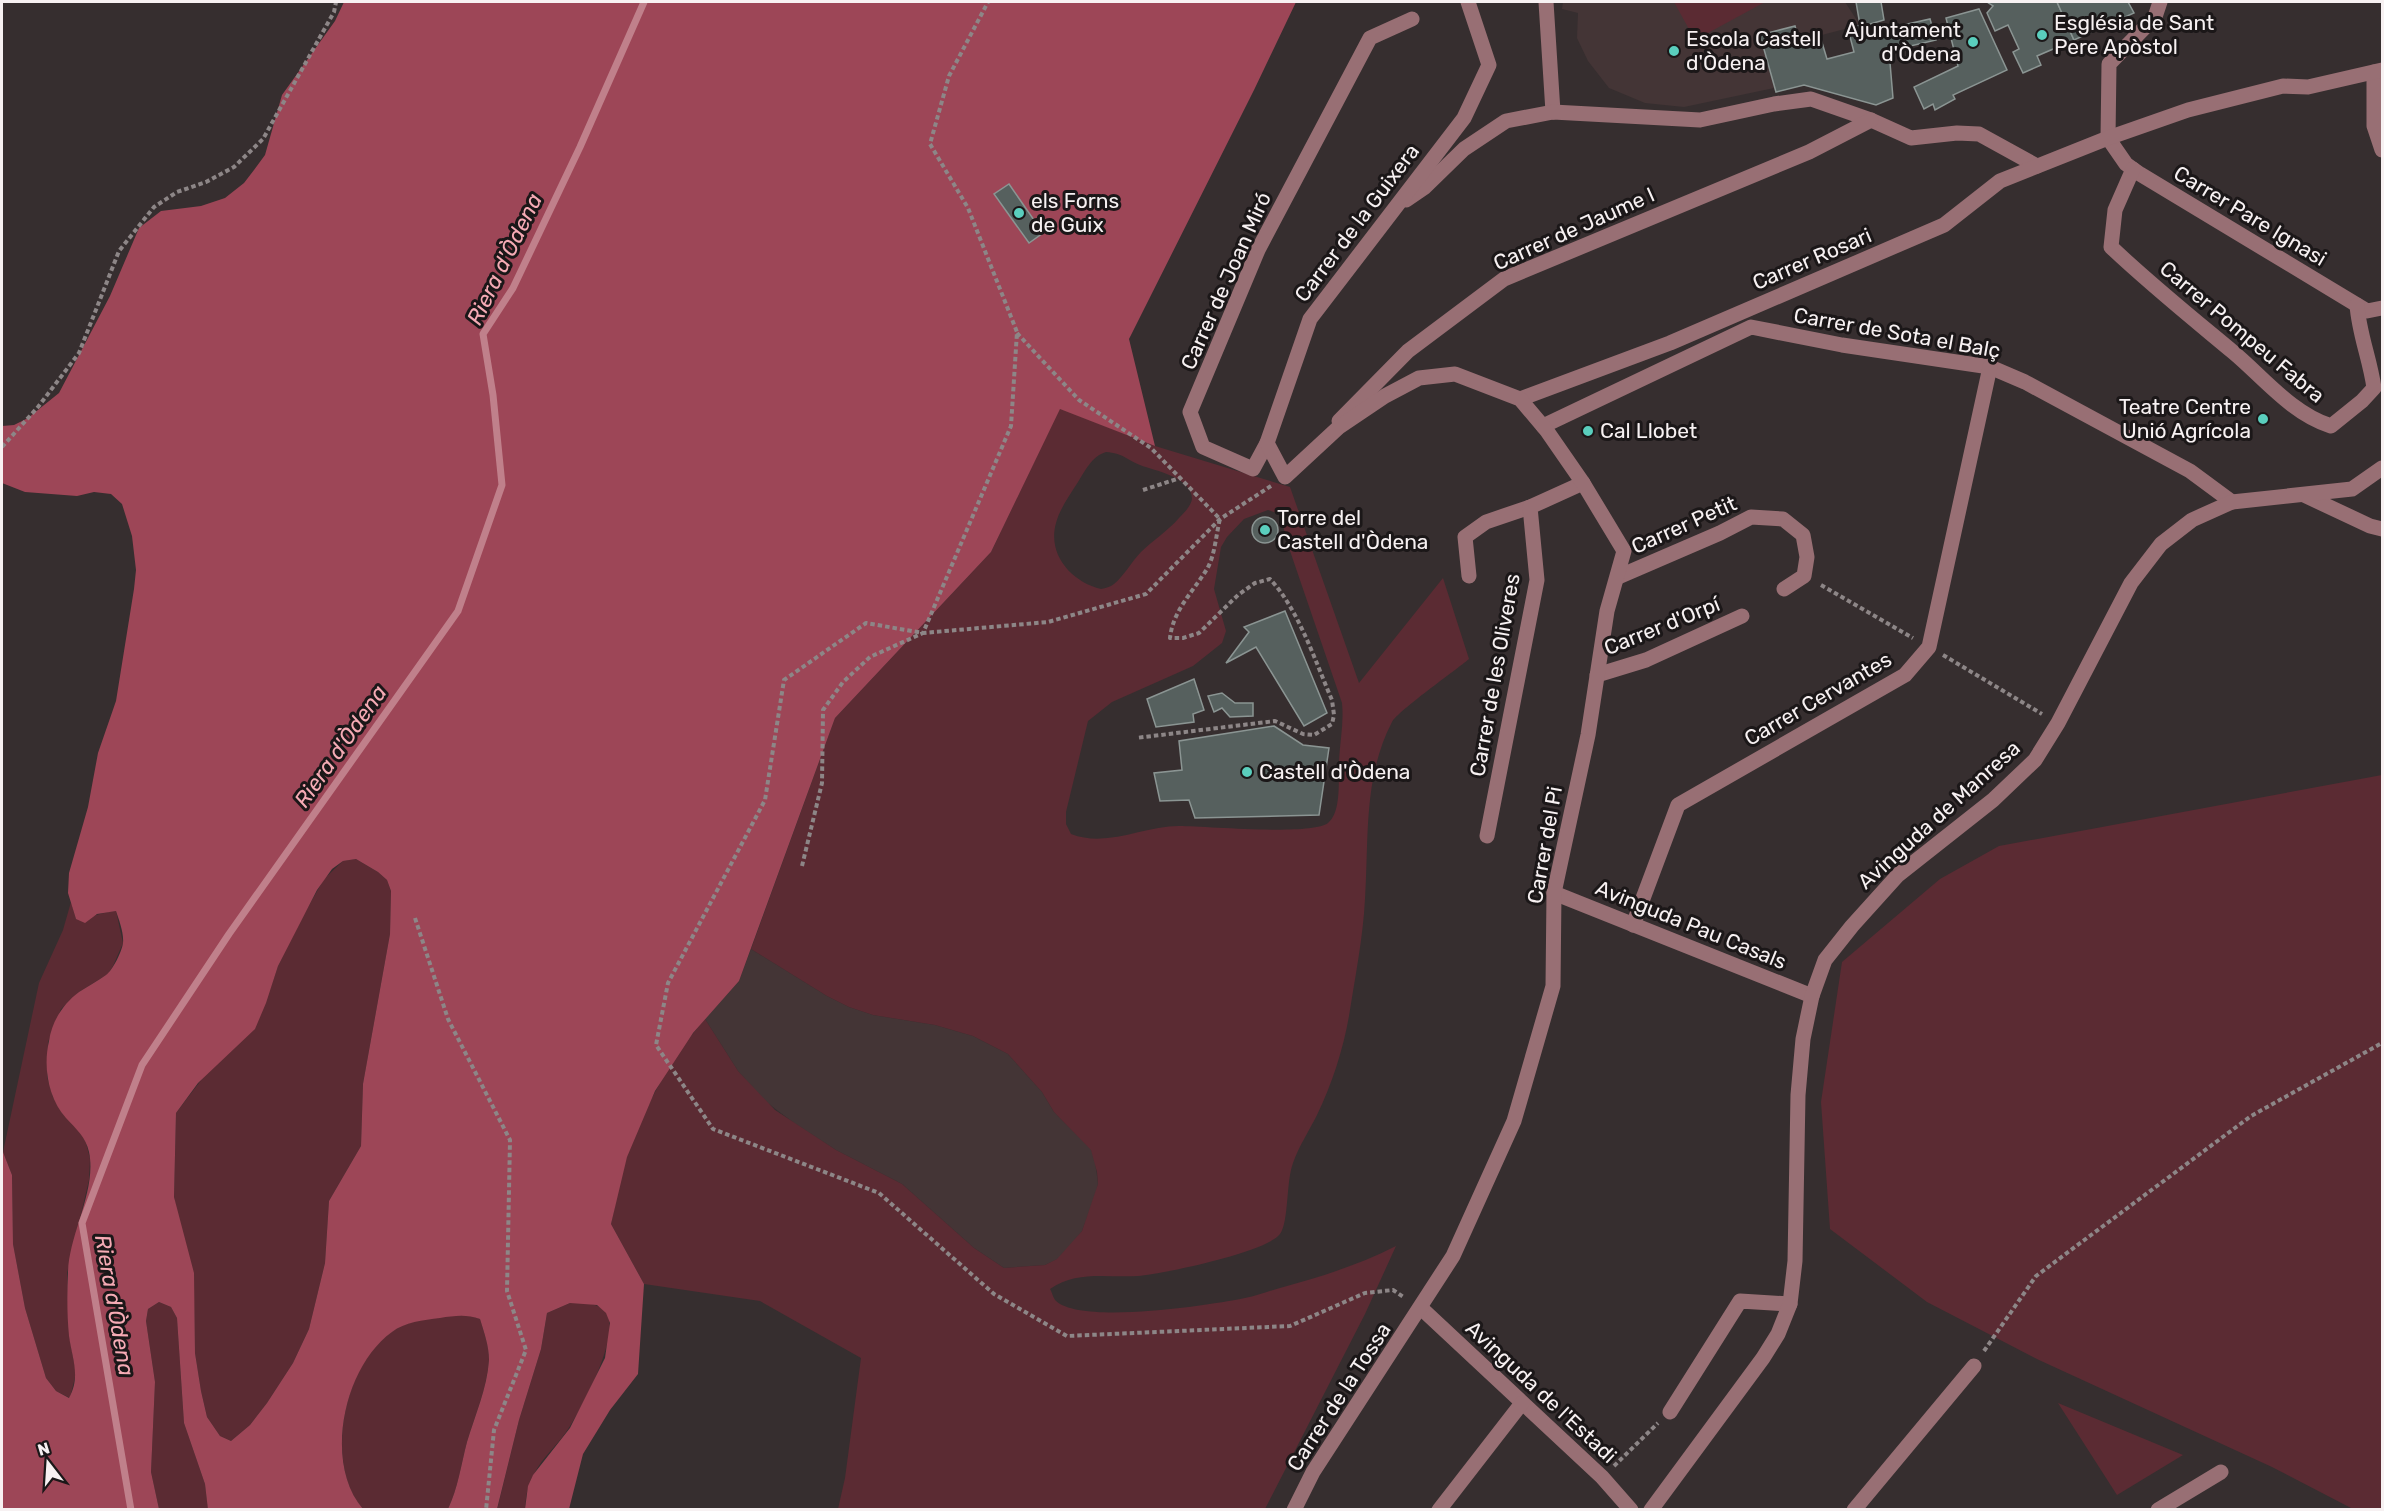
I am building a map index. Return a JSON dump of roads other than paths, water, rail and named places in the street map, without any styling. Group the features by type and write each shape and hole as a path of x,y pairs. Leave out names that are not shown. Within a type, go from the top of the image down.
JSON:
{"street":[{"name":"Carrer de la Guixera","path":"1267,443 1310,319 1464,118 1489,65 1468,2"},
{"path":"1546,2 1553,112"},
{"path":"2108,138 2109,64 2156,17 2160,2"},
{"name":"Carrer de Joan Miró","path":"1267,443 1252,469 1203,447 1190,412 1258,250 1371,38 1412,19"},
{"path":"2378,71 2374,126 2382,150"},
{"name":"Carrer Rosari","path":"1520,399 1670,343 1944,225 2000,181 2108,138 2188,110 2273,88 2307,87 2378,71"},
{"path":"1395,207 1425,187 1464,150 1506,121 1553,112 1700,120 1774,104 1811,99 1871,120 1911,138 1957,133 1979,134 2037,166"},
{"name":"Carrer de Jaume I","path":"1307,458 1356,401 1408,351 1504,279 1809,152 1871,120"},
{"name":"Carrer Pare Ignasi","path":"2108,138 2126,164 2133,169 2367,311 2382,308"},
{"name":"Carrer Pompeu Fabra","path":"2133,169 2115,210 2111,247 2178,308 2280,394 2315,421 2331,426 2374,388 2371,364 2361,339 2357,305"},
{"name":"Carrer de Sota el Balç","path":"1543,426 1751,327 1842,345 1990,367 2025,382 2190,471 2232,502"},
{"name":"Carrer Cervantes","path":"1633,925 1678,805 1905,675 1929,647 1990,367"},
{"path":"1267,443 1285,477 1339,427 1385,396 1419,378 1455,374 1520,399"},
{"name":"Carrer del Pi","path":"1421,1308 1453,1256 1514,1121 1553,986 1554,892 1588,735 1608,611 1624,551 1583,483 1543,426 1520,399"},
{"name":"Avinguda de Manresa","path":"1651,1509 1763,1358 1778,1334 1790,1304 1795,1261 1798,1095 1803,1039 1812,996 1825,960 1898,875 1993,800 2035,760 2058,723 2131,583 2161,544 2192,520 2232,502 2352,489 2382,468"},
{"path":"1469,576 1465,537 1486,522 1530,507 1583,483"},
{"path":"2301,493 2370,526 2382,529"},
{"name":"Carrer de les Oliveres","path":"1486,836 1537,580 1530,507"},
{"name":"Carrer Petit","path":"1618,577 1720,533 1751,516 1783,519 1803,535 1807,557 1804,576 1784,590"},
{"name":"Carrer d'Orpí","path":"1598,675 1646,660 1742,616"},
{"name":"Avinguda Pau Casals","path":"1554,892 1812,996"},
{"path":"1670,1412 1740,1301 1790,1304"},
{"name":"Avinguda de l'Estadi","path":"1421,1308 1602,1477 1631,1509"},
{"name":"Carrer de la Tossa","path":"1294,1509 1313,1472 1421,1308"},
{"path":"1854,1509 1974,1366"},
{"path":"1439,1509 1522,1403"},
{"path":"2158,1509 2222,1472"}],"waterway":[{"name":"Riera d'Òdena","path":"131,1510 82,1223 142,1065 229,934 458,611 502,485 493,395 483,334 513,288 580,147 644,2"}],"place":[{"name":"Església de Sant Pere Apòstol","path":"2042,35"},
{"name":"Ajuntament d'Òdena","path":"1973,42"},
{"name":"Escola Castell d'Òdena","path":"1674,51"},
{"name":"els Forns de Guix","path":"1019,213"},
{"name":"Teatre Centre Unió Agrícola","path":"2263,419"},
{"name":"Cal Llobet","path":"1588,431"},
{"name":"Torre del Castell d'Òdena","path":"1265,530"},
{"name":"Castell d'Òdena","path":"1247,772"}]}
